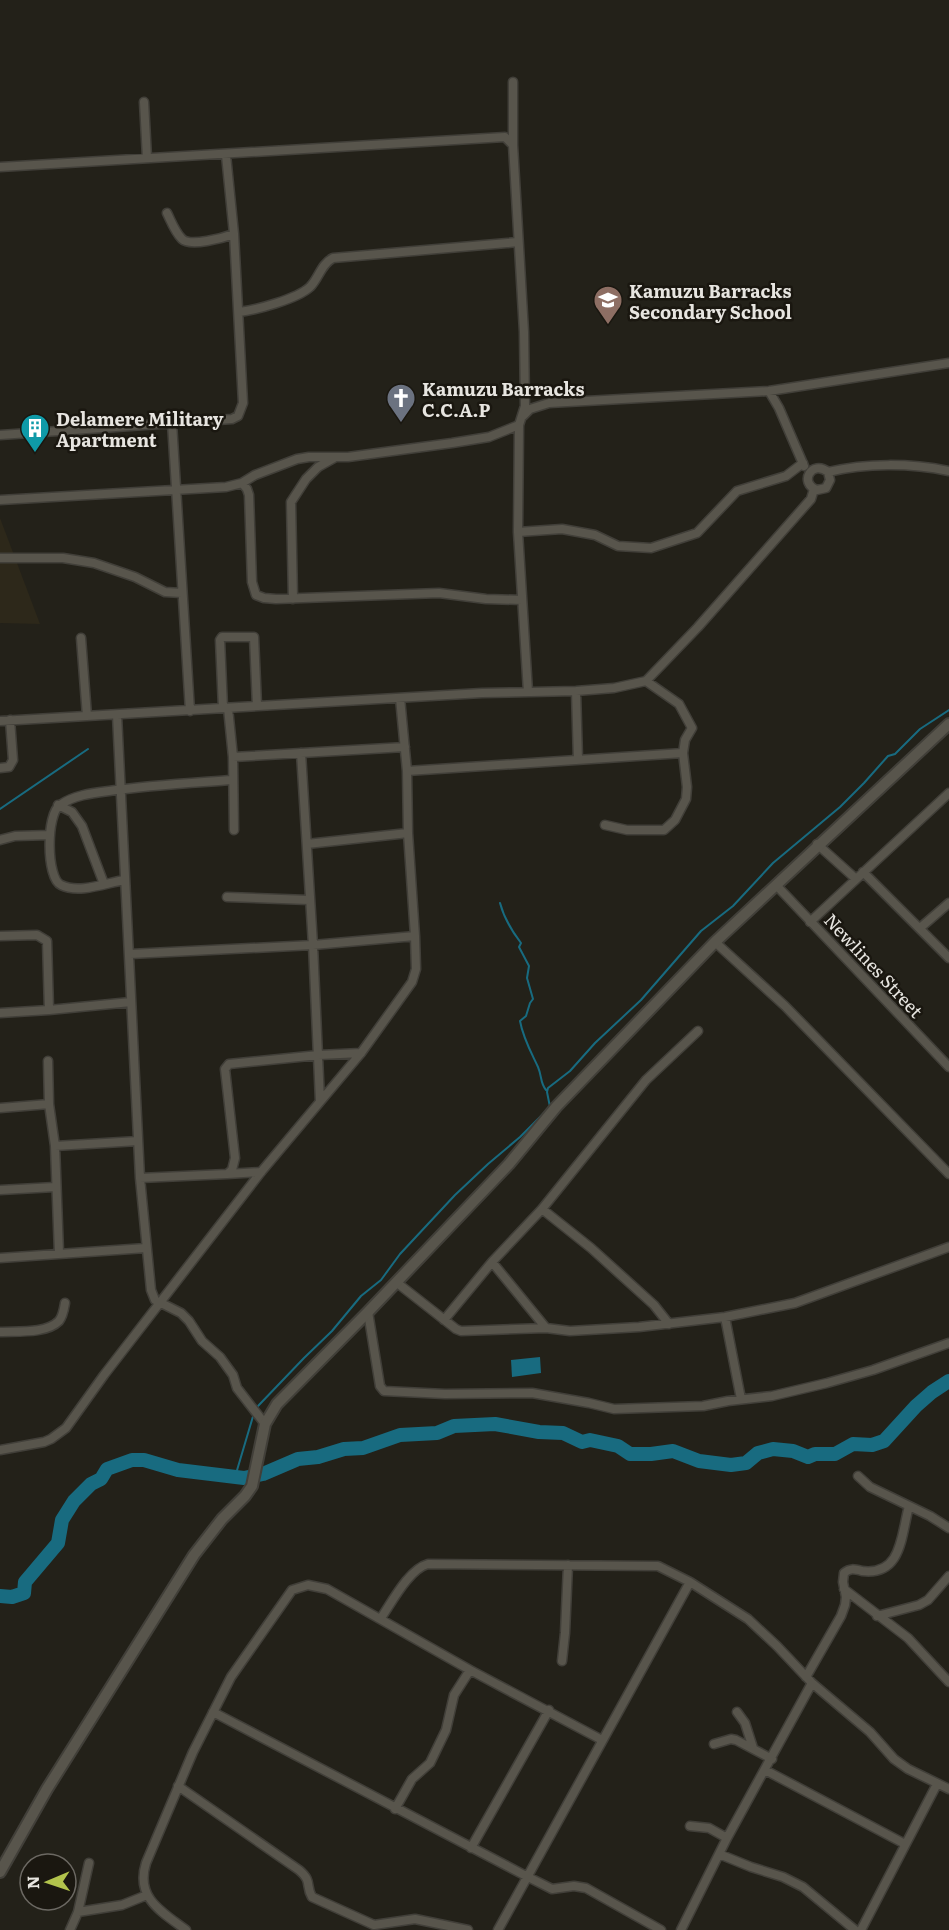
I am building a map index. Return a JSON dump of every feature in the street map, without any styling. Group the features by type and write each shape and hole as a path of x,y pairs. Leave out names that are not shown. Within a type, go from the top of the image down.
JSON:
{"street":[{"path":"513,82 513,145 524,332 525,406 519,425 518,532 528,692"},
{"path":"144,102 147,158"},
{"path":"0,166 492,136 504,137 513,145"},
{"path":"0,435 232,419 238,416 243,403 239,312 226,154"},
{"path":"167,213 185,241 198,242 234,234"},
{"path":"239,312 264,308 308,289 327,261 333,258 518,242"},
{"path":"523,416 530,409 549,403 769,391 949,363"},
{"path":"926,366 949,369"},
{"path":"769,391 808,474 808,483 814,489 820,490 828,486 830,477 828,472"},
{"path":"172,423 190,711"},
{"path":"0,500 226,488 297,459 334,458 471,440 503,432 519,425"},
{"path":"293,599 291,502 306,478 334,458"},
{"path":"518,532 572,530 595,535 618,546 647,549 698,533 737,491 786,476 803,463"},
{"path":"808,474 817,467 828,472 867,465 933,468 949,471"},
{"path":"933,468 949,465"},
{"path":"242,483 248,489 249,495 254,592 264,598 293,599 439,593 486,599 522,600"},
{"path":"0,721 400,698 576,692 614,688 646,681 744,576 811,499 814,489"},
{"path":"0,558 63,558 94,563 135,577 165,592 182,593"},
{"path":"234,830 233,757 225,708 220,640 222,637 254,637 257,706"},
{"path":"81,638 87,716"},
{"path":"605,825 627,830 664,830 668,828 686,799 683,753 685,740 692,728 679,704 646,681"},
{"path":"576,692 578,760"},
{"path":"0,1450 44,1442 59,1434 261,1172 361,1053 412,982 416,969 415,936 408,833 407,771 400,698"},
{"path":"117,715 140,1178 153,1295 155,1300 181,1313 202,1341 220,1357 233,1375 237,1388 265,1424"},
{"path":"0,768 9,767 13,760 10,720"},
{"path":"0,1872 46,1790 198,1549 252,1486 265,1424 277,1404 368,1312 508,1164 556,1107 715,942 949,724"},
{"path":"233,757 405,747"},
{"path":"301,753 321,1101"},
{"path":"407,771 683,753"},
{"path":"124,880 86,888 60,885 54,879 50,835 51,818 58,805 84,796 121,789 232,780"},
{"path":"810,922 949,793"},
{"path":"58,805 72,812 82,826 104,884"},
{"path":"307,844 408,833"},
{"path":"0,840 15,836 50,835"},
{"path":"818,844 856,879"},
{"path":"863,872 949,958"},
{"name":"Newlines Street","path":"776,885 949,1067"},
{"path":"227,897 309,900"},
{"path":"920,928 949,903"},
{"path":"0,936 37,935 47,941 49,1010"},
{"path":"130,954 313,945 415,936"},
{"path":"715,942 785,1006 949,1174"},
{"path":"0,1013 131,1002"},
{"path":"444,1320 492,1262 542,1209 646,1080 698,1031"},
{"path":"226,1174 232,1170 235,1158 226,1065 361,1053"},
{"path":"48,1061 49,1104 55,1146 59,1253"},
{"path":"0,1108 49,1104"},
{"path":"55,1146 138,1141"},
{"path":"140,1178 261,1172"},
{"path":"0,1190 55,1187"},
{"path":"542,1209 591,1248 654,1305 669,1324"},
{"path":"396,1282 460,1331 546,1329 570,1331 639,1327 725,1317 795,1303 949,1247"},
{"path":"0,1258 146,1248"},
{"path":"492,1262 546,1329"},
{"path":"0,1332 49,1327 59,1321 63,1315 65,1303"},
{"path":"368,1312 380,1386 384,1391 445,1394 532,1393 614,1409 632,1410 703,1406 772,1396 843,1379 949,1343"},
{"path":"725,1317 741,1399"},
{"path":"858,1476 870,1487 930,1516 949,1528"},
{"path":"681,1930 727,1838 772,1759 841,1616 846,1597 844,1574 847,1570 872,1572 884,1570 890,1564 897,1555 909,1506"},
{"path":"381,1618 413,1572 423,1565 658,1566 690,1582 748,1619 809,1680 870,1732 894,1759 908,1769 949,1789"},
{"path":"562,1661 568,1565"},
{"path":"877,1616 919,1605 928,1600 949,1576"},
{"path":"498,1930 690,1582"},
{"path":"186,1930 158,1909 147,1895 144,1887 144,1870 178,1786 231,1677 292,1590 303,1586 321,1587 602,1740"},
{"path":"844,1589 915,1645 949,1682"},
{"path":"395,1809 412,1779 430,1763 446,1730 454,1695 470,1670"},
{"path":"471,1848 549,1710"},
{"path":"213,1712 552,1889 574,1886 586,1888 661,1930"},
{"path":"737,1712 745,1723 753,1748"},
{"path":"714,1744 731,1739 736,1740 772,1759"},
{"path":"765,1770 905,1844"},
{"path":"861,1930 937,1784"},
{"path":"178,1786 299,1870 309,1881 309,1891 312,1897 374,1925 415,1919 468,1930"},
{"path":"690,1826 709,1828 727,1838"},
{"path":"719,1854 783,1877 803,1887 855,1930"},
{"path":"70,1930 78,1912 89,1863"},
{"path":"78,1912 122,1905 147,1895"}],"shaded area":[{"path":"0,518 40,624 0,623"}],"water":[{"path":"540,1357 541,1373 512,1377 511,1360"}],"waterway":[{"path":"550,1107 548,1088 570,1071 595,1043 641,1000 701,931 733,906 773,863 840,807 888,756 895,754 920,729 949,710"},
{"path":"0,809 88,749"},
{"path":"500,903 508,924 521,943 519,947 529,966 527,978 533,999 526,1016 520,1021 546,1090"},
{"path":"258,1406 332,1331 361,1296 381,1280 400,1254 455,1195 546,1111"},
{"path":"0,1596 12,1597 24,1593 25,1582 58,1543 62,1520 74,1501 91,1484 101,1479 107,1469 132,1460 144,1460 178,1470 244,1478 263,1474 298,1459 318,1457 344,1449 363,1448 400,1435 437,1433 454,1426 495,1424 539,1432 563,1433 582,1442 590,1440 618,1446 630,1454 673,1451 699,1461 731,1465 746,1463 758,1453 773,1449 793,1451 808,1457 815,1454 835,1454 853,1444 872,1445 884,1441 916,1406 949,1381"},
{"path":"235,1477 254,1413"}],"place":[{"name":"Kamuzu Barracks Secondary School","path":"608,326"},
{"name":"Kamuzu Barracks C.C.A.P","path":"401,424"},
{"name":"Delamere Military Apartment","path":"35,454"}]}
